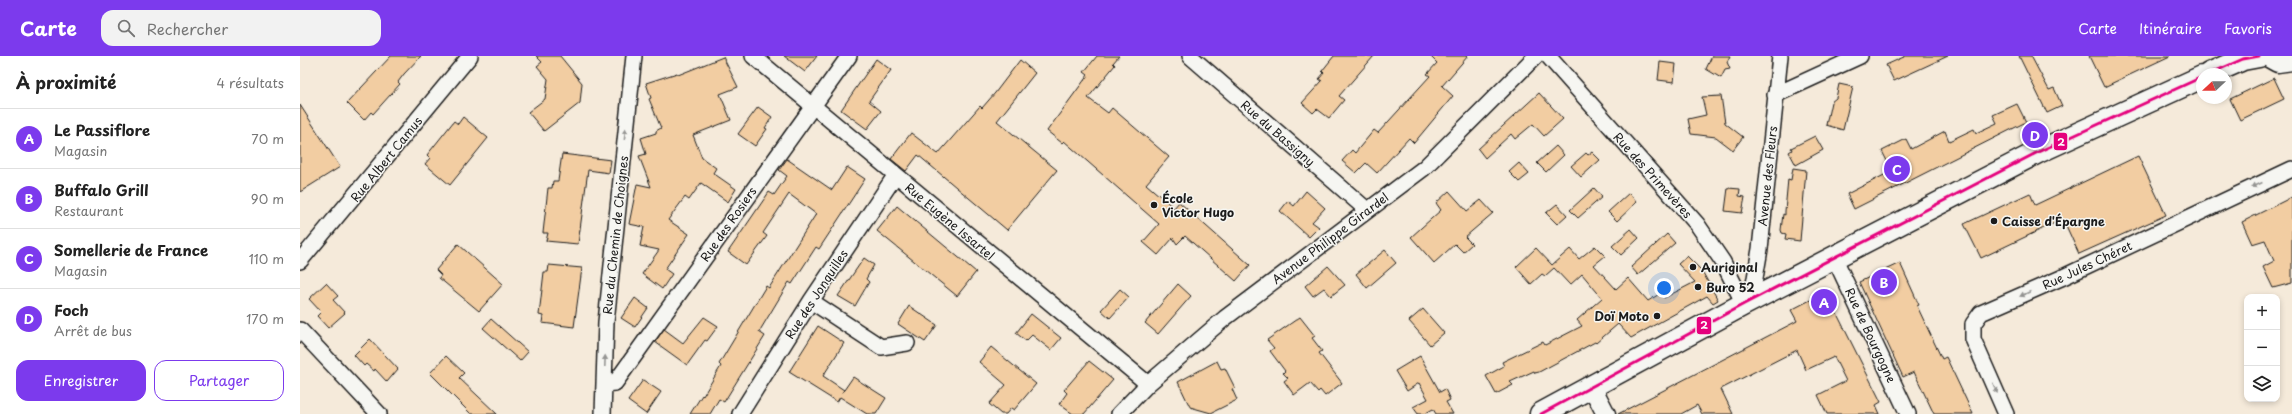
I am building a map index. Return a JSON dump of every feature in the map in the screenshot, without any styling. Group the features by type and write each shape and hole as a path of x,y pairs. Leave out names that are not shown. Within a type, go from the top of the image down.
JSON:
{"main road":[{"path":"2269,56 2278,60 2291,61"},
{"path":"2223,68 2249,57"},
{"path":"1541,414 1751,299 2038,152 2196,80"}],"street":[{"name":"Rue Albert Camus","path":"300,262 470,56"},
{"name":"Rue du Chemin de Choignes","path":"603,414 606,322 634,56"},
{"name":"Rue Eugène Issartel","path":"753,56 895,176 1148,384"},
{"name":"Rue des Rosiers","path":"604,384 615,383 849,56"},
{"name":"Rue du Bassigny","path":"1190,56 1367,210"},
{"name":"Avenue Philippe Girardel","path":"1119,414 1148,384 1225,318 1424,168 1536,56"},
{"name":"Rue des Primevères","path":"1548,56 1697,224 1751,299"},
{"name":"Avenue des Fleurs","path":"1751,299 1760,249 1780,56"},
{"path":"1775,95 1860,56"},
{"name":"Rue Jules Chéret","path":"2006,414 1973,338 1973,324 1981,313 2061,278 2292,169"},
{"name":"Rue des Jonquilles","path":"740,414 811,301 895,176"},
{"name":"Rue de Bourgogne","path":"1834,257 1908,414"},
{"path":"811,301 881,347 907,343"},
{"path":"300,330 379,414"},
{"path":"1592,387 1606,414"}],"building":[{"path":"391,56 421,56 398,82 400,84 373,114 371,112 364,120 347,103"},
{"path":"536,56 560,56 582,83 580,103 544,131 528,112 545,99 548,79 537,66 542,62"},
{"path":"784,56 817,56 805,72"},
{"path":"1097,56 1119,56 1113,63 1115,65 1088,98 1108,113 1112,108 1169,157 1146,184 1174,208 1179,202 1250,265 1236,281 1185,236 1177,244 1173,238 1158,255 1143,242 1159,224 1064,141 1062,143 1047,131 1088,75 1084,72"},
{"path":"1334,56 1374,56 1339,96 1344,100 1329,118 1317,109 1313,113 1302,103 1322,81 1319,79 1324,73 1322,71"},
{"path":"1430,56 1468,56 1442,86 1453,96 1414,143 1409,138 1377,173 1366,163 1356,173 1342,161 1352,150 1355,153 1374,130 1378,133 1430,76 1427,74 1437,63"},
{"path":"1712,56 1730,56 1727,62 1730,69 1725,70 1721,78 1706,69"},
{"path":"1906,56 1948,56 1894,81 1886,65"},
{"path":"2019,56 2031,56 2049,90 2054,88 2062,106 2047,113"},
{"path":"2089,56 2170,56 2104,87"},
{"path":"723,57 738,87 720,94 731,120 693,135 702,158 716,168 713,173 736,189 728,202 701,183 689,200 685,197 668,220 689,234 665,269 672,274 662,289 642,274 659,250 640,246 644,227 629,224 637,184 651,187 639,156 646,154 641,138 656,133 656,131 661,128 649,99 651,98 646,83 677,73 678,75"},
{"path":"876,59 891,70 869,101 881,111 867,129 841,110"},
{"path":"1020,60 1035,73 997,121 1057,170 1007,230 918,155 906,171 891,159 911,133 938,154 980,106 982,108"},
{"path":"1660,62 1676,64 1674,82 1658,80"},
{"path":"2274,78 2284,99 2240,120 2232,103 2232,98"},
{"path":"1839,84 1853,87 1843,130 1826,125 1831,102 1836,98"},
{"path":"1539,93 1563,119 1544,136 1533,124 1515,139 1511,134 1485,158 1478,149"},
{"path":"1721,96 1725,123 1743,137 1733,150 1716,137 1691,134 1688,119 1706,115 1702,97"},
{"path":"2017,104 2026,122 1854,209 1847,194 1892,171 1882,151 1906,139 1911,149 1945,131 1949,141 1974,129 1976,133 1997,123 1993,115"},
{"path":"300,105 340,167 300,192"},
{"path":"758,107 772,117 765,128 767,129 755,146 738,134"},
{"path":"463,117 488,138 450,185 425,164 430,158 427,155 454,121 458,124"},
{"path":"1815,136 1823,150 1796,165 1789,152 1792,150 1791,148"},
{"path":"1556,146 1564,155 1546,172 1537,163"},
{"path":"1592,152 1600,160 1581,177 1571,166 1586,153 1588,155"},
{"path":"562,154 611,160 609,173 588,170 578,244 546,241 548,233 543,233 548,188 552,188 553,181 558,181"},
{"path":"2138,156 2166,215 2079,254 2063,219 1981,258 1964,224 2030,193 2035,205"},
{"path":"787,159 832,190 847,167 865,179 819,249 816,247 792,284 789,282 759,332 765,336 724,402 719,399 710,414 690,414 721,366 719,364 766,286 769,288 816,214 789,194 763,233 767,236 746,265 728,252 769,192 774,195 787,176 779,170"},
{"path":"1519,163 1529,174 1519,182 1509,172"},
{"path":"1793,168 1806,170 1800,241 1785,239 1786,234 1782,233 1781,230 1783,214 1785,215 1788,179 1791,180"},
{"path":"1594,188 1602,197 1578,218 1570,210"},
{"path":"1728,188 1740,189 1739,196 1745,197 1742,213 1725,211"},
{"path":"1306,191 1325,208 1312,222 1319,227 1309,237 1280,211 1288,201 1294,206"},
{"path":"1449,191 1467,211 1481,200 1493,213 1465,237 1472,244 1463,252 1455,244 1434,263 1411,237 1441,210 1436,203"},
{"path":"1629,193 1637,202 1617,221 1608,212"},
{"path":"2292,197 2292,283 2273,288 2263,267 2274,261 2265,240 2252,244 2242,222"},
{"path":"1557,204 1567,215 1557,224 1546,213"},
{"path":"897,206 976,272 957,296 877,231"},
{"path":"1631,229 1639,238 1621,255 1612,246"},
{"path":"1667,234 1675,243 1638,275 1631,267"},
{"path":"458,244 503,284 479,311 439,278 441,275 436,270"},
{"path":"1595,246 1605,256 1594,265 1616,289 1628,278 1648,301 1661,293 1664,298 1695,282 1678,264 1687,256 1702,271 1718,300 1713,303 1707,296 1631,338 1618,324 1596,343 1595,342 1539,372 1535,373 1534,371 1510,382 1513,385 1496,394 1486,376 1504,366 1502,362 1543,342 1545,345 1582,326 1577,320 1602,298 1582,274 1570,285 1554,268 1545,276 1542,274 1531,284 1516,267 1536,248 1552,265 1570,249 1579,259"},
{"path":"1385,250 1396,263 1367,288 1356,274"},
{"path":"864,258 874,265 866,279 869,282 855,306 838,296"},
{"path":"1900,263 1919,305 1917,306 1942,359 1946,357 1973,414 1934,414 1914,372 1903,377 1859,282"},
{"path":"549,265 582,268 574,327 542,323 543,316 539,315 544,272 548,272"},
{"path":"1328,266 1345,285 1331,296 1324,288 1313,296 1305,286"},
{"path":"326,283 338,296 333,300 345,313 328,328 317,316 321,312 309,299"},
{"path":"1178,284 1191,296 1158,334 1145,323"},
{"path":"1120,289 1129,297 1110,318 1101,310"},
{"path":"1826,292 1881,402 1876,405 1880,414 1827,414 1818,395 1846,381 1834,357 1806,370 1797,350 1721,389 1733,414 1702,414 1697,405 1681,414 1618,414 1797,321 1791,310"},
{"path":"635,298 648,308 635,327 621,318"},
{"path":"909,306 937,325 925,342 898,324"},
{"path":"1423,309 1444,333 1430,345 1409,321"},
{"path":"1031,314 1061,338 1051,350 1032,335 1026,341 1016,333"},
{"path":"704,317 718,326 707,341 705,340 687,365 655,342 664,329 683,343"},
{"path":"1300,317 1315,336 1312,338 1322,351 1319,353 1342,383 1325,396 1320,390 1318,392 1310,383 1294,395 1284,381 1288,378 1283,373 1285,371 1270,351 1274,348 1267,340"},
{"path":"491,319 528,352 520,361 483,328"},
{"path":"818,326 844,343 823,376 844,390 842,393 853,377 886,398 876,414 867,414 840,397 837,402 789,372"},
{"path":"370,339 398,369 387,382 375,369 374,371 366,364 364,366 354,355"},
{"path":"991,347 1036,384 1014,410 1011,408 1006,414 1001,414 989,404 1006,385 979,362"},
{"path":"446,356 464,373 459,378 497,414 471,414 430,373"},
{"path":"1420,356 1440,392 1445,389 1450,400 1446,402 1453,414 1436,414 1433,409 1424,414 1418,414 1413,407 1428,399 1419,383 1407,391 1395,371"},
{"path":"1089,361 1113,380 1084,414 1073,414 1059,404 1067,393 1064,390"},
{"path":"1217,361 1221,369 1225,368 1235,388 1232,389 1237,400 1211,413 1190,407 1178,382"},
{"path":"643,380 661,392 646,414 628,401"}],"transit line":[{"name":"2","path":"2223,68 2243,59 2259,56"},
{"name":"2","path":"1541,414 1744,304 2038,152 2196,80"}],"place":[{"name":"Foch","path":"2035,135"},
{"name":"Somellerie de France","path":"1897,169"},
{"name":"École Victor Hugo","path":"1154,205"},
{"name":"Caisse d'Épargne","path":"1994,221"},
{"name":"Auriginal","path":"1693,267"},
{"name":"Buffalo Grill","path":"1884,282"},
{"name":"Buro 52","path":"1698,287"},
{"name":"Le Passiflore","path":"1824,302"},
{"name":"Doï Moto","path":"1657,316"}]}
